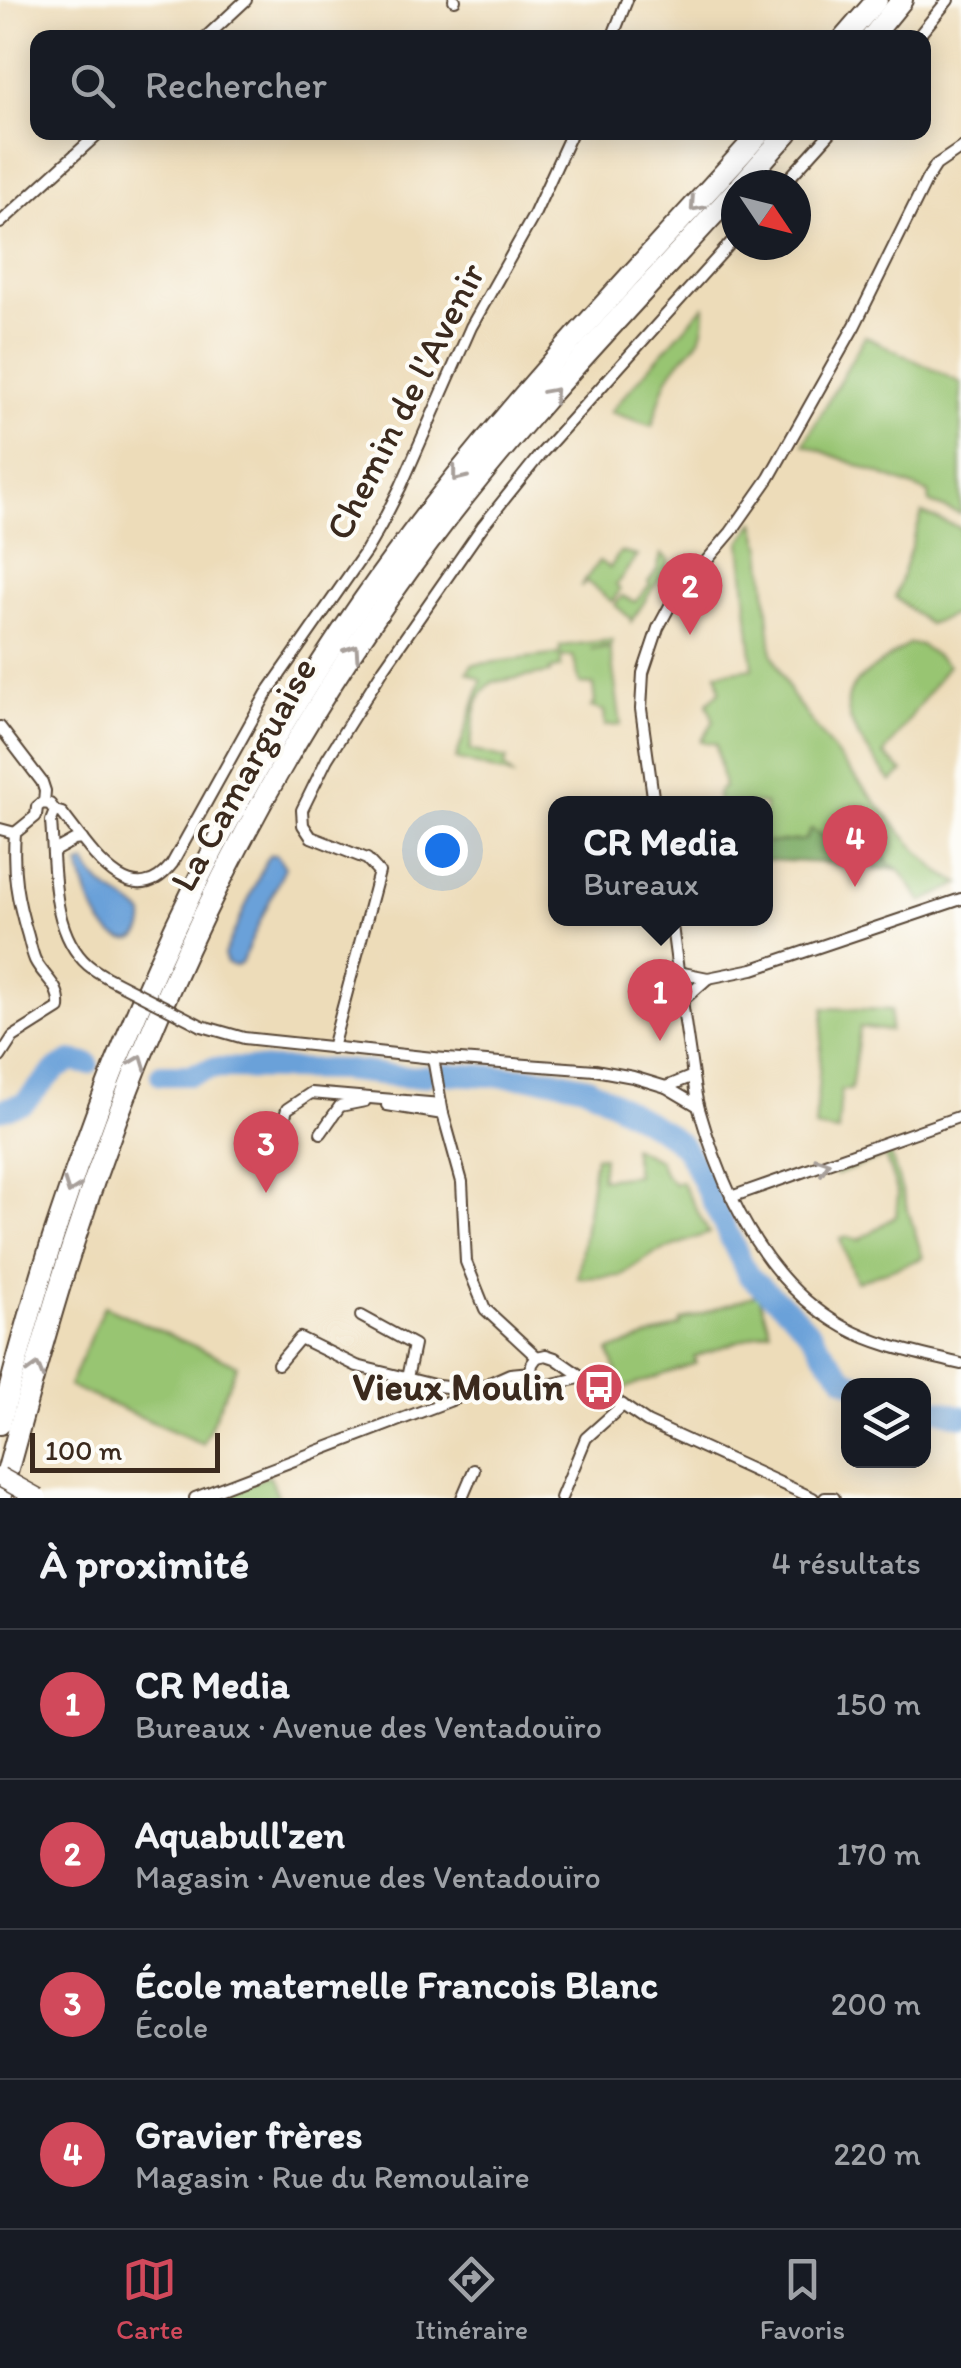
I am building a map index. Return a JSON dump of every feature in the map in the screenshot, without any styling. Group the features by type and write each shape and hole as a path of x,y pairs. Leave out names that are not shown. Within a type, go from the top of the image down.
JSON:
{"highway":[{"path":"851,30 877,0"},
{"path":"878,30 902,0"},
{"name":"La Camarguaise","path":"0,1424 56,1226 126,1038 163,950 257,769 400,548 471,457 754,140"},
{"name":"La Camarguaise","path":"754,170 781,140"},
{"name":"La Camarguaise","path":"0,1498 64,1272 110,1136 184,956 266,795 346,661 429,542 530,418 721,207"}],"main road":[{"path":"0,1479 19,1498"},
{"path":"0,1479 38,1498"}],"street":[{"path":"214,30 246,0"},
{"path":"615,30 626,0"},
{"path":"924,30 948,0"},
{"path":"0,223 91,140"},
{"name":"Chemin de l'Avenir","path":"53,816 62,813 82,839 130,884 150,883 172,864 267,692 381,525 471,327 520,243 568,140"},
{"path":"797,170 824,140"},
{"path":"653,796 641,709 643,674 658,628 673,600 754,502 855,324 927,179 936,165 961,148"},
{"path":"332,1048 379,872 368,858 311,838 303,824 302,810 311,788 384,668 482,528 539,456 721,253"},
{"path":"0,727 45,790 36,816 16,834 13,870 35,960 60,996 58,1008 14,1037 0,1057"},
{"path":"44,802 50,804 53,816 60,916 70,942 85,963 108,978 202,1026 244,1038 332,1048 594,1070 666,1087 698,1106"},
{"path":"36,816 42,822 53,816"},
{"path":"0,829 16,834"},
{"path":"54,851 82,839"},
{"path":"678,972 708,978 753,969 961,899"},
{"path":"672,926 698,1106 731,1198 752,1238 782,1277 843,1326 887,1345 961,1364"},
{"path":"682,1000 708,978"},
{"path":"433,1058 462,1182 466,1262 486,1309 537,1358"},
{"path":"666,1087 693,1076"},
{"path":"282,1127 287,1109 311,1093 442,1109"},
{"path":"320,1133 340,1106 362,1100 442,1109"},
{"path":"731,1198 961,1116"},
{"path":"361,1316 414,1346 406,1378"},
{"path":"278,1364 300,1338 357,1366 438,1386 473,1390"},
{"path":"585,1377 538,1384 530,1372 537,1358 546,1355 585,1377 647,1422 812,1498"},
{"path":"553,1383 560,1371 558,1361"},
{"path":"195,1498 510,1374 530,1372"},
{"path":"562,1498 586,1438 623,1406"},
{"path":"462,1498 474,1470"},
{"path":"825,1498 834,1498"}],"green space":[{"path":"704,306 703,330 670,374 652,426 610,412"},
{"path":"865,336 961,383 961,514 930,503 929,493 804,444"},
{"path":"922,513 961,528 961,612 928,624 895,597"},
{"path":"755,522 762,549 772,653 792,696 907,839 938,871 960,884 922,902 899,869 844,840 828,840 812,829 805,840 773,842 773,796 717,796 724,787 716,744 701,741 714,721 707,704 720,691 717,673 753,668 741,542"},
{"path":"620,552 637,556 616,585 620,590 612,602 586,581 580,587 599,561 610,568"},
{"path":"661,554 668,559 668,566 631,622 615,605 622,596 635,602 650,585"},
{"path":"612,640 611,645 591,649 610,648 621,725 605,726 604,711 591,707 595,703 593,685 580,684 573,656 561,657 561,667 550,673 493,682 481,695 470,750 507,759 504,766 512,775 456,759 482,680 467,672 472,665 560,654 560,646"},
{"path":"909,644 921,645 948,665 884,754 903,772 891,782 856,733 848,706 858,681"},
{"path":"847,828 872,830 888,864 899,869 874,869 873,864 853,863 852,868 773,860 773,842 805,840 811,829 828,840 843,840"},
{"path":"824,1008 891,1010 890,1031 860,1027 851,1090 841,1090 838,1132 815,1128"},
{"path":"632,1147 659,1160 674,1184 681,1181 709,1233 655,1253 620,1276 578,1278 595,1156 603,1157 601,1179 636,1175"},
{"path":"889,1149 923,1258 856,1282 840,1239 859,1240 896,1216 898,1194 885,1156 836,1175 831,1170"},
{"path":"758,1294 770,1330 694,1357 696,1363 623,1389 609,1351"},
{"path":"104,1306 237,1365 203,1444 69,1386"},
{"path":"269,1475 279,1498 218,1498"}],"water":[{"path":"270,855 277,855 285,867 241,963 227,964 224,955"},
{"path":"86,863 105,888 144,915 137,938 117,937 98,918 79,865"}],"waterway":[{"path":"0,1110 24,1103 56,1069 71,1061 88,1064"},
{"path":"161,1075 190,1075 213,1068 425,1076"},
{"path":"448,1074 552,1079 588,1087 668,1134 692,1160 748,1275 791,1312 845,1378"},
{"path":"931,1408 961,1416"}],"place":[{"name":"Aquabull'zen","path":"690,635"},
{"name":"Gravier frères","path":"855,887"},
{"name":"CR Media","path":"660,1041"},
{"name":"École maternelle Francois Blanc","path":"266,1193"},
{"name":"Vieux Moulin","path":"599,1387"}]}
